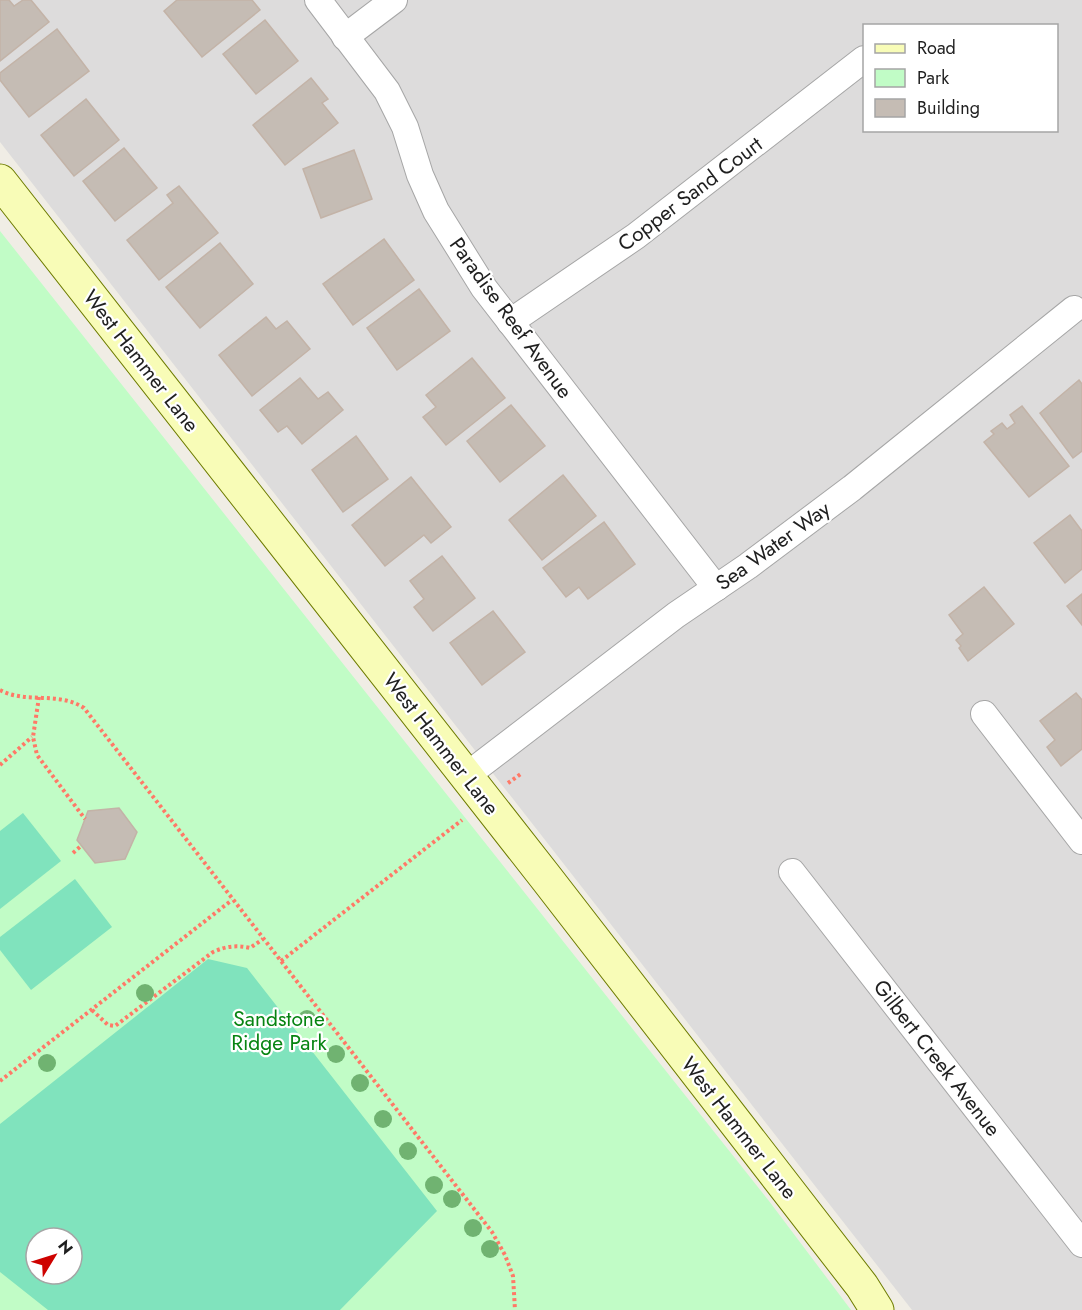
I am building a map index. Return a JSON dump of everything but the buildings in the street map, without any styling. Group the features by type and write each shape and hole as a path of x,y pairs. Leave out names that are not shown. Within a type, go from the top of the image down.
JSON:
{"street":[{"name":"Paradise Reef Avenue","path":"318,0 387,91 405,127 420,175 436,211 484,288 716,588"},
{"path":"345,37 394,0"},
{"name":"Copper Sand Court","path":"510,322 636,236 863,60"},
{"name":"West Hammer Lane","path":"0,182 466,776 862,1286 877,1310"},
{"name":"Sea Water Way","path":"466,776 676,615 748,566 852,488 1074,309"},
{"path":"984,714 1082,841"},
{"name":"Gilbert Creek Avenue","path":"792,872 1082,1244"}],"path":[{"path":"0,690 69,700 84,708 492,1232 505,1255 513,1276 515,1310"},
{"path":"39,697 33,737 37,755 85,819"},
{"path":"0,765 33,737"},
{"path":"281,961 466,817"},
{"path":"73,853 81,846"},
{"path":"0,1081 232,900"},
{"path":"92,1010 108,1025 115,1026 213,952 238,946 250,948 263,939"}],"shaded area":[{"path":"0,0 1082,0 1082,1310 912,1310 0,142"}],"green space":[{"name":"Sandstone Ridge Park","path":"0,231 769,1201 851,1310 0,1310"},
{"path":"23,813 61,861 0,909 0,831"},
{"path":"75,879 112,927 31,990 0,950 0,937"},
{"path":"208,959 247,968 437,1211 340,1310 48,1310 0,1272 0,1124"}]}
